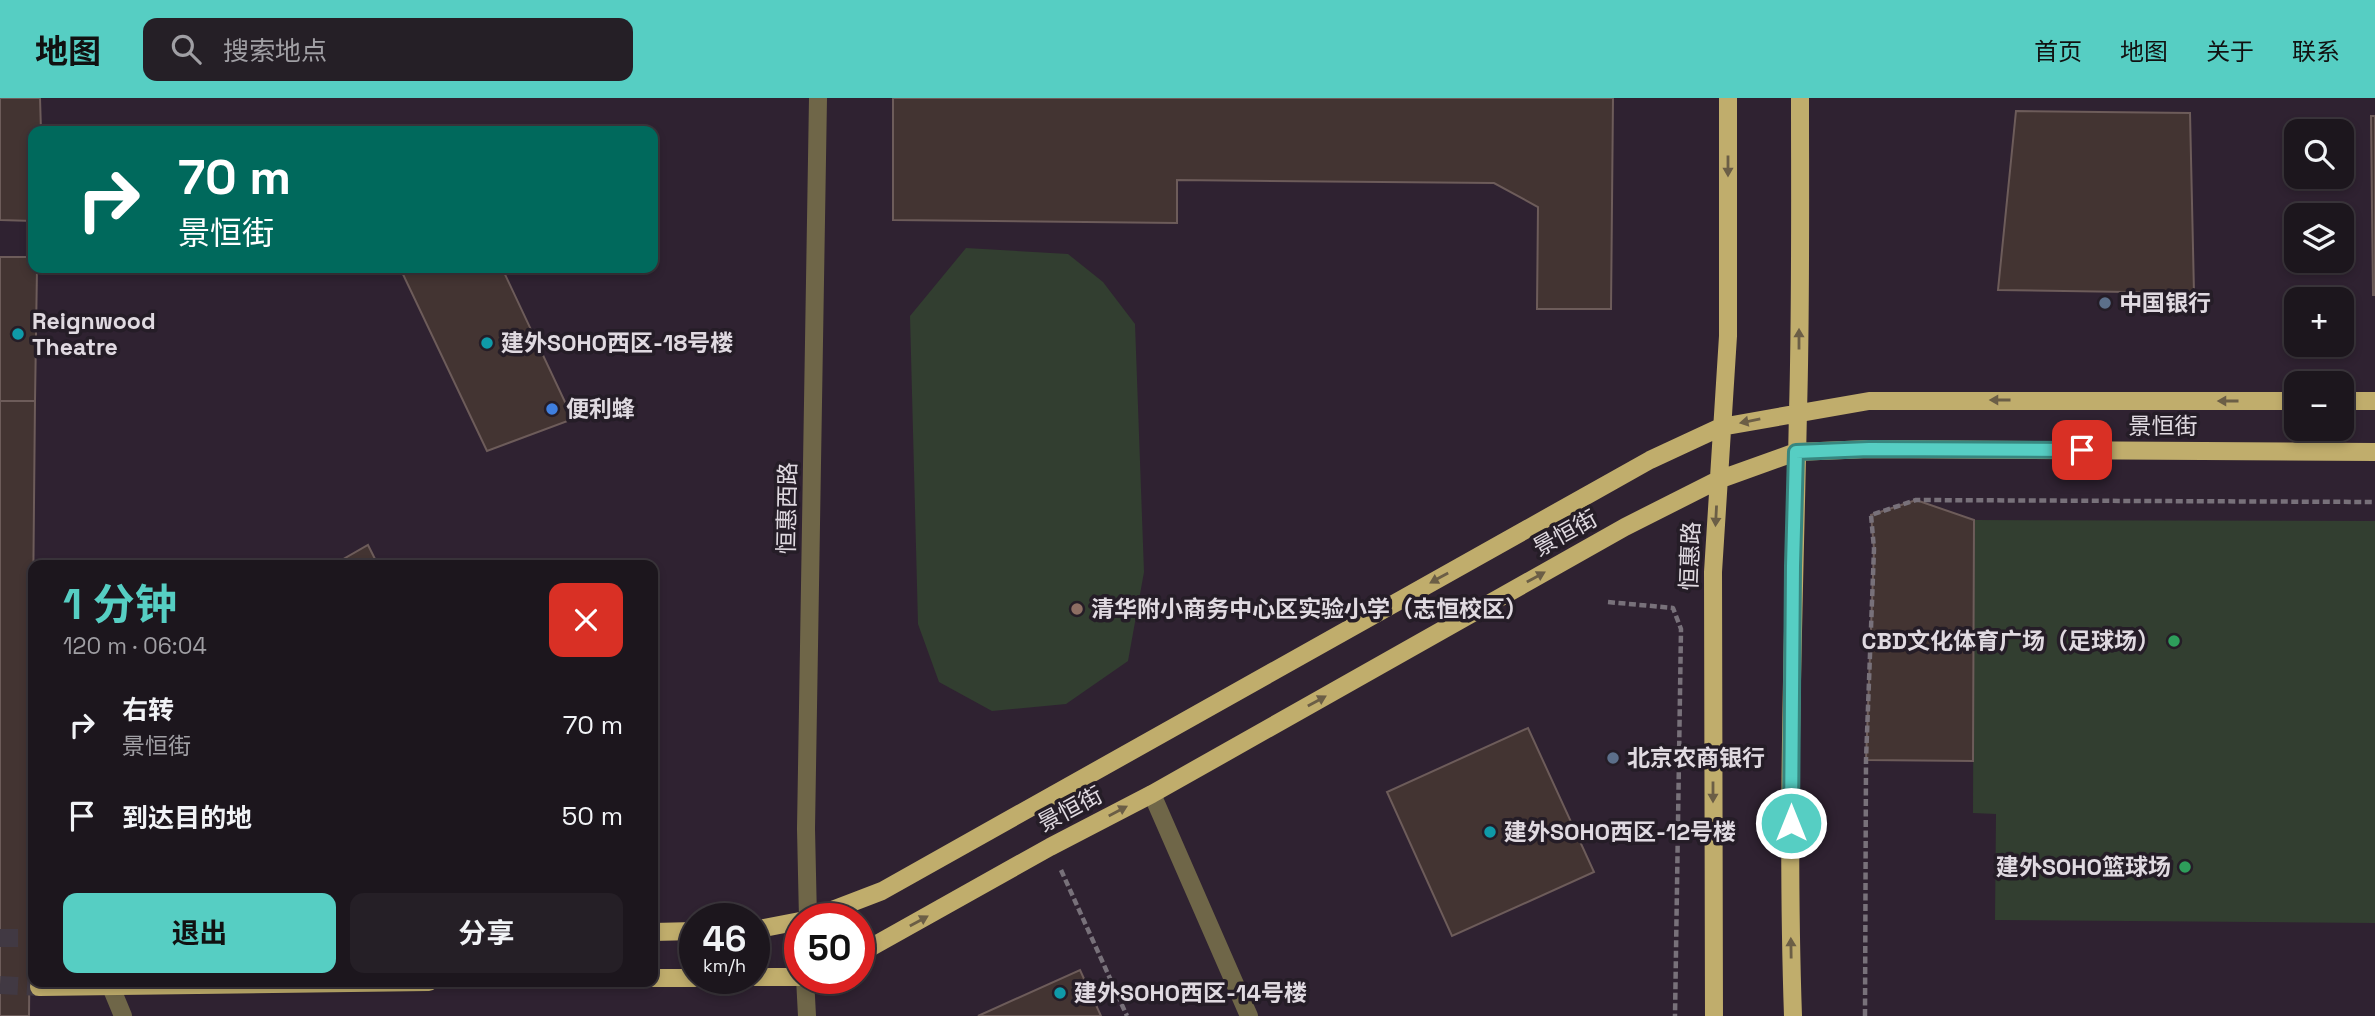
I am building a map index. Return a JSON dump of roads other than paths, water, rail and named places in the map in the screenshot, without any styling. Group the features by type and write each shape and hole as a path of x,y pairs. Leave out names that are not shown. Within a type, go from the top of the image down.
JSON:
{"main road":[{"name":"恒惠路","path":"1714,1016 1713,572 1728,336 1728,98"},
{"path":"1793,1016 1793,552 1798,412 1800,98"},
{"name":"景恒街","path":"850,903 882,891 1650,460 1721,427 1869,401 2284,401"},
{"path":"2354,401 2375,401"},
{"name":"景恒街","path":"875,945 1050,847 1152,794 1625,527 1718,480 1796,452 1869,449 2375,452"},
{"path":"658,932 679,931"},
{"path":"658,978 679,978"}],"street":[{"name":"恒惠西路","path":"808,903 806,830 818,98"},
{"path":"1152,794 1249,1016"},
{"path":"111,987 123,1016"},
{"path":"806,994 807,1016"}],"tunnel":[{"path":"0,938 28,938"},
{"path":"0,985 28,986"}],"place":[{"name":"中国银行","path":"2105,303"},
{"name":"Reignwood Theatre","path":"18,334"},
{"name":"建外SOHO西区-18号楼","path":"487,343"},
{"name":"便利蜂","path":"552,409"},
{"name":"清华附小商务中心区实验小学（志恒校区）","path":"1077,609"},
{"name":"CBD文化体育广场（足球场）","path":"2174,641"},
{"name":"北京农商银行","path":"1613,758"},
{"name":"建外SOHO西区-12号楼","path":"1490,832"},
{"name":"建外SOHO篮球场","path":"2185,867"},
{"name":"建外SOHO西区-14号楼","path":"1060,993"}]}
